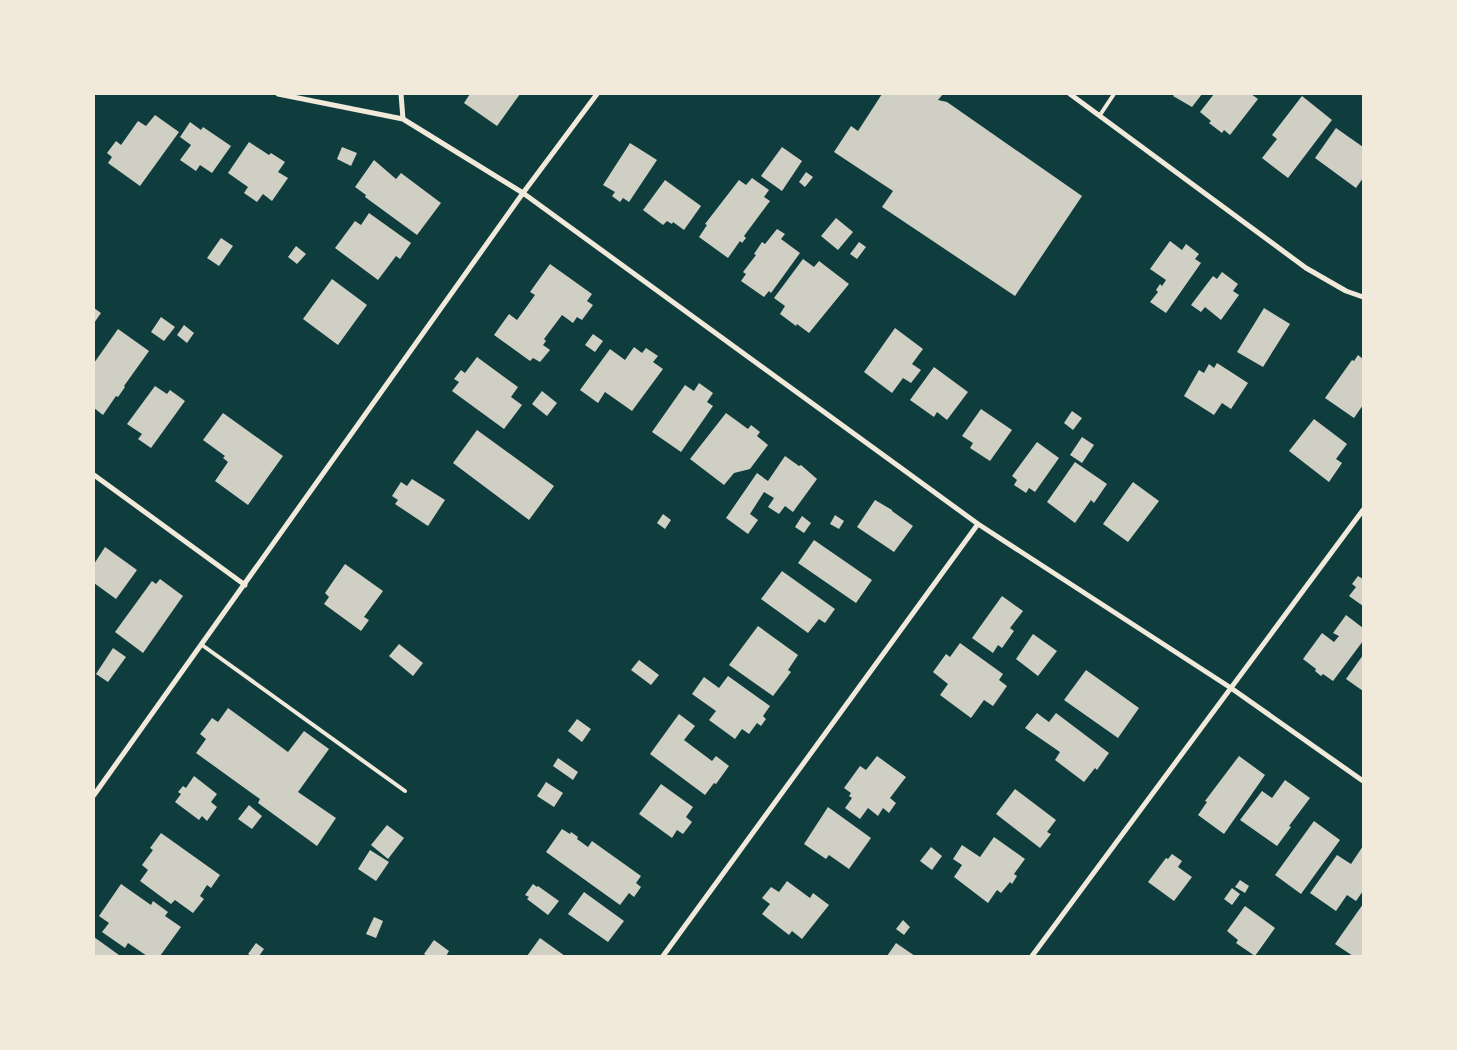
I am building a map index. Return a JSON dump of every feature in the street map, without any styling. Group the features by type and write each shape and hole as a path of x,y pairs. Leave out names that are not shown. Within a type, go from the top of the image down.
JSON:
{"street":[{"path":"278,94 403,120 523,194 978,524 1231,688 1363,781"},
{"path":"401,94 403,120"},
{"path":"94,795 523,194 597,94"},
{"path":"1070,94 1306,268 1346,291 1363,297"},
{"path":"94,475 245,585"},
{"path":"1032,956 1363,510"},
{"path":"663,956 978,524"}],"lane":[{"path":"1100,115 1114,94"},
{"path":"202,645 405,791"}],"building":[{"path":"470,94 520,94 497,126 464,103"},
{"path":"882,94 943,94 938,100 947,102 1082,196 1015,296 882,207 893,191 834,152 851,126 858,131"},
{"path":"1175,94 1202,94 1192,107 1173,96"},
{"path":"1214,94 1251,94 1258,99 1230,135 1224,130 1222,133 1209,123 1211,121 1200,112"},
{"path":"1302,96 1332,120 1288,178 1262,158 1277,139 1272,135"},
{"path":"155,115 179,132 140,186 108,163 112,157 107,153 116,141 121,145 138,121 146,126"},
{"path":"190,122 201,130 203,127 231,146 212,173 200,165 196,171 180,160 191,145 180,137"},
{"path":"1336,128 1363,147 1363,178 1356,188 1315,158"},
{"path":"249,142 269,155 271,153 285,162 278,172 288,178 272,201 263,194 257,202 244,193 248,187 228,173"},
{"path":"630,143 657,160 629,202 623,198 620,202 612,196 615,192 603,185"},
{"path":"342,147 357,153 351,166 337,159"},
{"path":"782,147 802,161 782,191 761,176"},
{"path":"374,160 396,179 401,173 441,203 417,235 365,197 366,195 355,187"},
{"path":"806,172 813,177 805,187 799,182"},
{"path":"752,178 769,190 764,197 770,201 744,236 746,238 742,243 740,241 728,258 699,237 707,225 705,224 739,180 746,185"},
{"path":"665,180 701,206 684,230 673,222 672,224 667,221 663,225 643,210"},
{"path":"369,213 411,243 400,259 396,256 378,280 335,248 355,221 361,225"},
{"path":"836,218 853,232 838,250 821,236"},
{"path":"777,229 785,234 781,239 800,253 771,293 769,291 764,297 741,281 746,274 743,272 756,255 754,254 762,242 765,244"},
{"path":"221,238 233,246 219,266 207,258"},
{"path":"1170,241 1182,250 1186,244 1199,254 1195,259 1201,263 1166,313 1150,302 1158,292 1156,290 1160,284 1162,286 1166,280 1150,269"},
{"path":"859,242 866,247 857,259 850,254"},
{"path":"296,246 306,254 297,264 288,257"},
{"path":"803,259 814,267 819,261 849,284 809,333 780,314 785,306 774,298"},
{"path":"550,264 592,294 587,301 593,305 582,320 577,317 573,323 562,315 544,339 546,341 543,345 550,350 540,362 533,358 530,361 494,335 509,314 517,320 535,295 530,292"},
{"path":"1222,272 1238,284 1233,291 1239,295 1221,320 1205,307 1201,312 1191,305 1213,276 1217,279"},
{"path":"332,279 367,305 338,345 303,319"},
{"path":"94,308 101,313 94,323"},
{"path":"1264,308 1290,324 1263,367 1237,352"},
{"path":"161,317 175,327 164,341 151,332"},
{"path":"184,325 194,333 187,343 177,335"},
{"path":"895,328 923,349 912,364 921,370 911,383 903,378 892,393 864,372"},
{"path":"118,329 149,351 118,397 116,396 103,415 94,408 94,363"},
{"path":"593,334 603,341 595,352 585,345"},
{"path":"634,347 642,353 646,348 658,356 653,362 663,369 632,411 605,392 598,403 580,390 610,349 625,360"},
{"path":"1358,355 1363,359 1363,405 1354,418 1325,398 1352,360 1354,361"},
{"path":"477,357 518,387 511,397 522,405 504,429 452,391 459,382 454,379 461,370 465,373"},
{"path":"1217,363 1248,383 1231,409 1222,403 1214,415 1184,396 1199,370 1204,373 1209,364 1214,368"},
{"path":"934,367 968,392 947,420 937,412 934,417 910,400"},
{"path":"699,383 713,393 707,402 713,406 681,452 652,432 685,385 694,391"},
{"path":"155,386 167,394 170,390 185,401 151,448 138,439 142,434 127,424"},
{"path":"542,391 557,403 547,416 532,404"},
{"path":"981,409 1012,430 990,461 970,448 973,443 962,436"},
{"path":"1072,411 1082,418 1073,430 1064,423"},
{"path":"223,413 283,456 248,505 215,481 228,462 223,458 225,456 203,440"},
{"path":"726,413 748,429 751,425 760,432 757,436 768,445 750,469 734,473 724,485 690,459"},
{"path":"1314,419 1347,444 1336,459 1342,463 1329,482 1289,451"},
{"path":"477,430 554,486 529,520 453,463"},
{"path":"1082,437 1094,445 1082,463 1070,455"},
{"path":"1037,442 1059,458 1035,492 1029,488 1026,493 1014,485 1017,480 1012,476"},
{"path":"785,456 799,466 801,465 817,479 793,512 785,506 779,514 768,507 774,498 764,492 750,514 758,520 748,534 726,518 757,473 768,481"},
{"path":"1075,462 1107,484 1094,503 1091,500 1075,523 1047,502"},
{"path":"412,479 445,500 428,526 395,504 398,500 392,496 401,482 407,486"},
{"path":"1133,482 1159,501 1128,542 1103,524"},
{"path":"875,500 913,526 894,552 857,527"},
{"path":"663,514 671,520 665,529 657,523"},
{"path":"835,515 844,521 839,529 830,524"},
{"path":"802,516 811,523 804,533 795,527"},
{"path":"814,540 872,580 856,603 798,563"},
{"path":"105,547 137,570 116,599 94,583 94,564"},
{"path":"345,564 383,591 364,617 369,620 361,631 324,604 329,597 325,593"},
{"path":"782,571 835,609 825,623 819,619 808,633 761,599"},
{"path":"1358,576 1363,579 1363,606 1349,596 1356,587 1352,584"},
{"path":"160,579 183,596 143,653 115,632 152,581 156,584"},
{"path":"1002,596 1023,611 1010,628 1014,631 1002,648 998,645 993,653 972,638"},
{"path":"1346,615 1363,628 1363,641 1333,681 1323,674 1321,676 1315,671 1316,669 1303,659 1322,633 1334,642 1339,636 1333,633"},
{"path":"758,626 798,655 788,670 791,672 773,696 729,665"},
{"path":"1033,634 1057,651 1038,676 1016,659"},
{"path":"960,643 1003,674 999,680 1007,686 993,706 984,700 971,718 940,695 948,684 933,672 946,654 950,657"},
{"path":"399,644 423,663 413,676 389,656"},
{"path":"113,648 126,657 108,682 96,674"},
{"path":"1363,655 1363,691 1346,679"},
{"path":"639,660 659,675 651,685 631,670"},
{"path":"1086,670 1139,708 1118,738 1064,700"},
{"path":"728,676 770,706 763,716 766,719 761,726 757,723 749,734 742,729 735,739 709,720 716,711 692,694 704,677 719,688"},
{"path":"228,708 288,752 304,731 329,749 298,792 336,818 317,846 258,803 260,799 196,753 206,739 200,734 212,718 218,722"},
{"path":"1037,713 1049,722 1056,713 1109,753 1097,770 1095,768 1084,782 1055,760 1060,752 1025,728"},
{"path":"679,714 695,726 684,740 712,761 716,756 729,766 705,795 650,754"},
{"path":"577,719 591,729 582,742 568,731"},
{"path":"877,756 906,777 890,798 896,803 889,813 883,808 878,816 868,808 860,819 845,808 852,798 849,796 851,793 844,788 860,766 866,770"},
{"path":"1239,756 1265,775 1224,834 1198,815 1207,802 1205,801"},
{"path":"558,758 578,772 573,780 553,766"},
{"path":"194,776 217,794 211,802 217,807 207,821 202,816 199,820 175,802 181,794 178,792 183,786 186,788"},
{"path":"1285,780 1310,798 1277,846 1240,820 1262,791 1272,798"},
{"path":"546,782 563,793 554,807 537,796"},
{"path":"661,784 693,807 686,817 692,822 683,834 677,830 672,838 639,814"},
{"path":"1015,789 1056,820 1047,832 1051,834 1040,848 996,814"},
{"path":"249,805 262,816 252,829 238,819"},
{"path":"828,807 871,838 849,869 829,855 826,859 804,844"},
{"path":"1314,821 1340,840 1301,894 1275,875"},
{"path":"387,825 404,838 388,859 371,845"},
{"path":"562,829 570,834 571,832 588,847 592,841 641,876 636,883 641,887 634,897 629,893 620,905 546,852"},
{"path":"161,833 220,875 211,888 207,885 200,896 204,899 193,913 175,900 171,904 140,881 148,870 142,865 153,850 150,848"},
{"path":"994,837 1025,859 1014,874 1017,876 1012,884 1010,882 1001,893 997,890 988,903 954,877 962,865 953,859 962,845 980,857"},
{"path":"1363,846 1363,891 1356,901 1347,895 1336,911 1310,893 1337,855 1351,864"},
{"path":"931,847 942,856 932,870 920,861"},
{"path":"370,850 389,862 376,881 358,869"},
{"path":"1172,854 1182,861 1178,867 1192,877 1174,901 1148,882 1166,858 1168,859"},
{"path":"1240,880 1249,886 1245,893 1235,887"},
{"path":"787,881 810,898 813,893 829,905 802,939 792,931 789,935 762,914 770,904 762,898 771,887 779,892"},
{"path":"121,884 151,905 153,901 168,912 165,916 181,927 160,956 147,956 128,943 125,948 102,932 109,923 99,916"},
{"path":"533,884 559,901 548,915 527,899 529,897 525,895"},
{"path":"1232,888 1240,894 1232,905 1224,899"},
{"path":"584,892 624,921 608,942 568,914"},
{"path":"1363,904 1363,956 1353,956 1335,944"},
{"path":"1245,906 1275,928 1255,956 1236,943 1238,940 1227,931"},
{"path":"374,917 383,921 376,938 366,934"},
{"path":"903,920 910,927 904,935 896,929"},
{"path":"94,937 119,955 94,956"},
{"path":"540,938 565,956 527,956"},
{"path":"434,940 449,951 446,956 427,956 424,954"},
{"path":"256,943 264,949 259,956 248,954"},
{"path":"896,943 915,956 887,956"}]}
